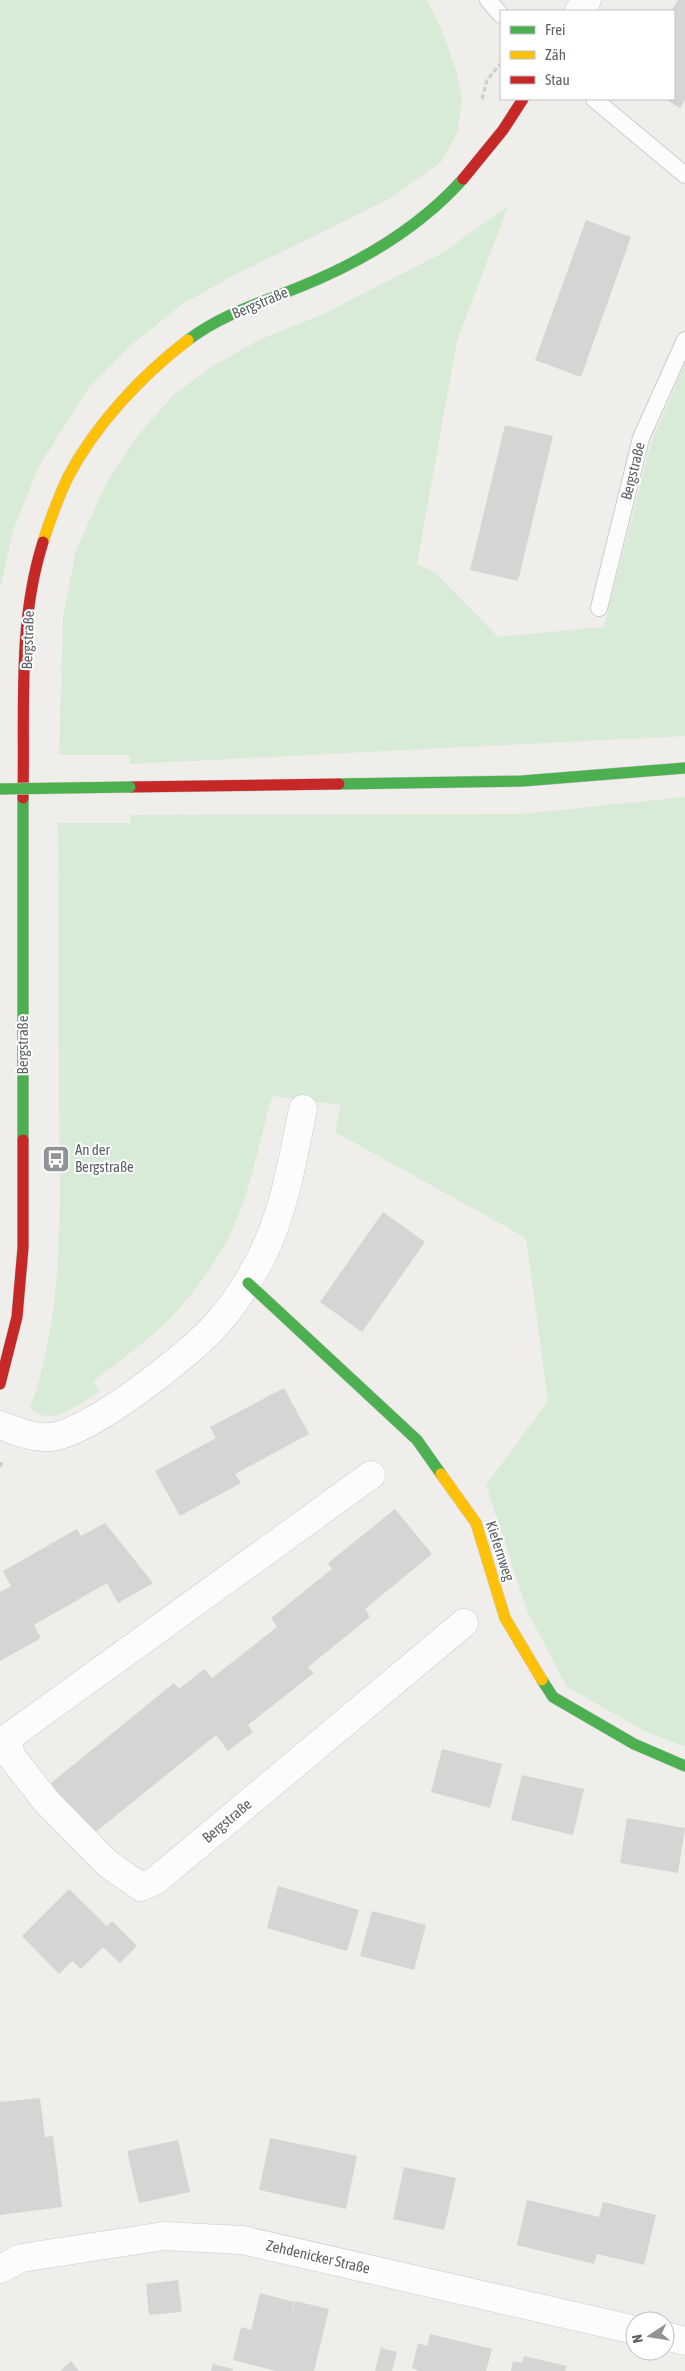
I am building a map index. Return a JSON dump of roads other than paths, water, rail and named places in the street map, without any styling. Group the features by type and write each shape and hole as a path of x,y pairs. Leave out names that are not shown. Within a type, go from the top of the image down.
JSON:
{"street":[{"name":"Bergstraße","path":"0,1384 17,1317 23,1248 22,829 27,612 43,544 66,480 112,412 150,369 205,329 247,307 316,280 361,259 407,231 462,184 506,128 522,100"},
{"path":"0,789 522,781 685,768"},
{"path":"0,1425 31,1436 50,1438 71,1432 94,1421 184,1355 216,1325 248,1282 270,1238 287,1186 303,1109"},
{"name":"Kiefernweg","path":"248,1282 417,1440 476,1523 505,1618 552,1697 634,1744 685,1766"},
{"name":"Bergstraße","path":"372,1475 4,1741 11,1756 46,1801 108,1864 141,1887 155,1881 464,1623"},
{"name":"Zehdenicker Straße","path":"0,2269 21,2258 164,2236 242,2240 625,2328"}],"lane":[{"path":"488,0 500,15"},
{"path":"595,100 685,175"},
{"name":"Bergstraße","path":"599,608 641,438 685,340"}],"place":[{"name":"An der Bergstraße","path":"56,1159"}]}
